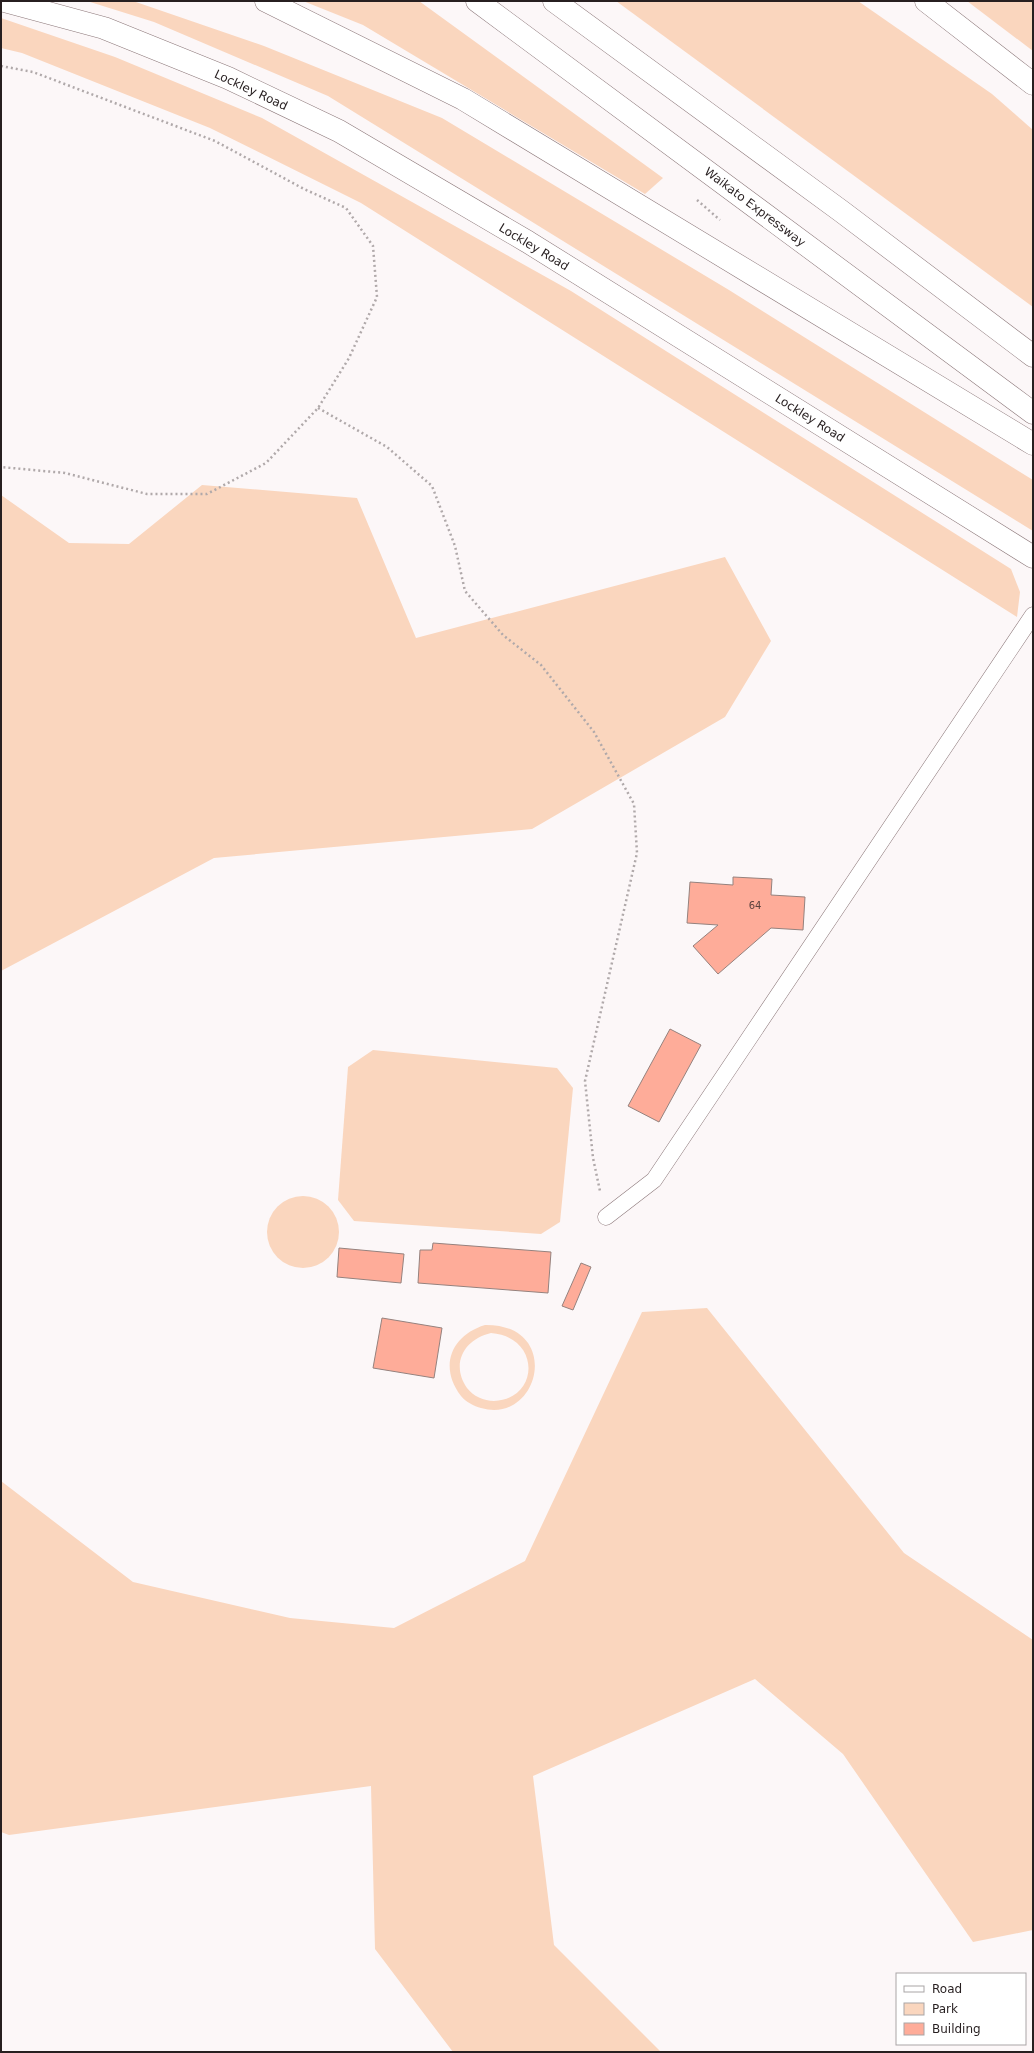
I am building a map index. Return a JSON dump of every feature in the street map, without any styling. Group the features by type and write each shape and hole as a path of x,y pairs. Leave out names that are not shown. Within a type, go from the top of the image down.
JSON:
{"main road":[{"name":"Lockley Road","path":"4,1 104,28 228,78 339,131 528,242 1033,556"},
{"path":"266,1 463,99 1033,444"},
{"name":"Waikato Expressway","path":"476,1 1033,413"},
{"path":"554,1 840,211 1033,356"},
{"path":"926,1 1033,84"}],"lane":[{"path":"606,1217 654,1180 1033,615"}],"path":[{"path":"1,66 33,72 215,141 304,189 346,208 373,246 377,297 349,358 318,408 266,463 207,494 147,494 65,473 1,467"},
{"path":"318,408 387,447 432,486 455,546 466,591 503,635 545,671 594,732 634,804 637,853 585,1081 593,1158 606,1217"}],"green space":[{"path":"87,1 133,1 264,46 442,118 729,290 1033,480 1033,531 328,96 154,22"},
{"path":"303,1 419,1 663,178 645,194 363,25"},
{"path":"616,1 858,1 992,94 1033,130 1033,307"},
{"path":"967,1 1033,1 1033,51"},
{"path":"1,18 115,57 262,118 571,291 1011,569 1020,592 1017,617 361,203 210,128 22,53 1,48"},
{"path":"202,485 357,498 416,638 725,557 771,641 725,717 532,829 214,858 1,971 1,495 69,543 129,544"},
{"path":"373,1050 557,1068 573,1088 560,1222 541,1234 354,1221 338,1200 348,1067"},
{"path":"296,1196 310,1196 317,1198 329,1206 337,1218 339,1232 337,1246 329,1258 317,1266 310,1268 296,1268 289,1266 277,1258 269,1246 267,1239 267,1225 269,1218 277,1206 289,1198"},
{"path":"707,1308 904,1553 1033,1640 1033,1930 973,1942 843,1754 755,1679 533,1776 554,1945 661,2052 453,2052 375,1949 371,1786 9,1835 1,1832 1,1481 133,1582 290,1618 394,1628 525,1561 642,1312"},
{"path":"485,1325 510,1329 526,1340 534,1355 534,1372 529,1389 517,1402 501,1409 481,1408 465,1400 454,1385 450,1374 452,1353 464,1336","holes":["491,1333 507,1337 519,1345 526,1356 528,1368 526,1380 520,1390 509,1398 494,1401 479,1398 469,1391 462,1379 460,1361 463,1353 467,1346 482,1336"]}],"building":[{"path":"733,877 772,879 771,895 805,897 803,930 771,928 718,974 693,946 718,925 687,923 690,882 733,885"},
{"path":"670,1029 701,1045 659,1122 628,1106"},
{"path":"433,1243 551,1252 548,1293 418,1283 420,1250 432,1250"},
{"path":"339,1248 404,1254 401,1283 337,1277"},
{"path":"581,1263 591,1267 573,1310 562,1306"},
{"path":"382,1318 442,1328 434,1378 373,1368"}]}
